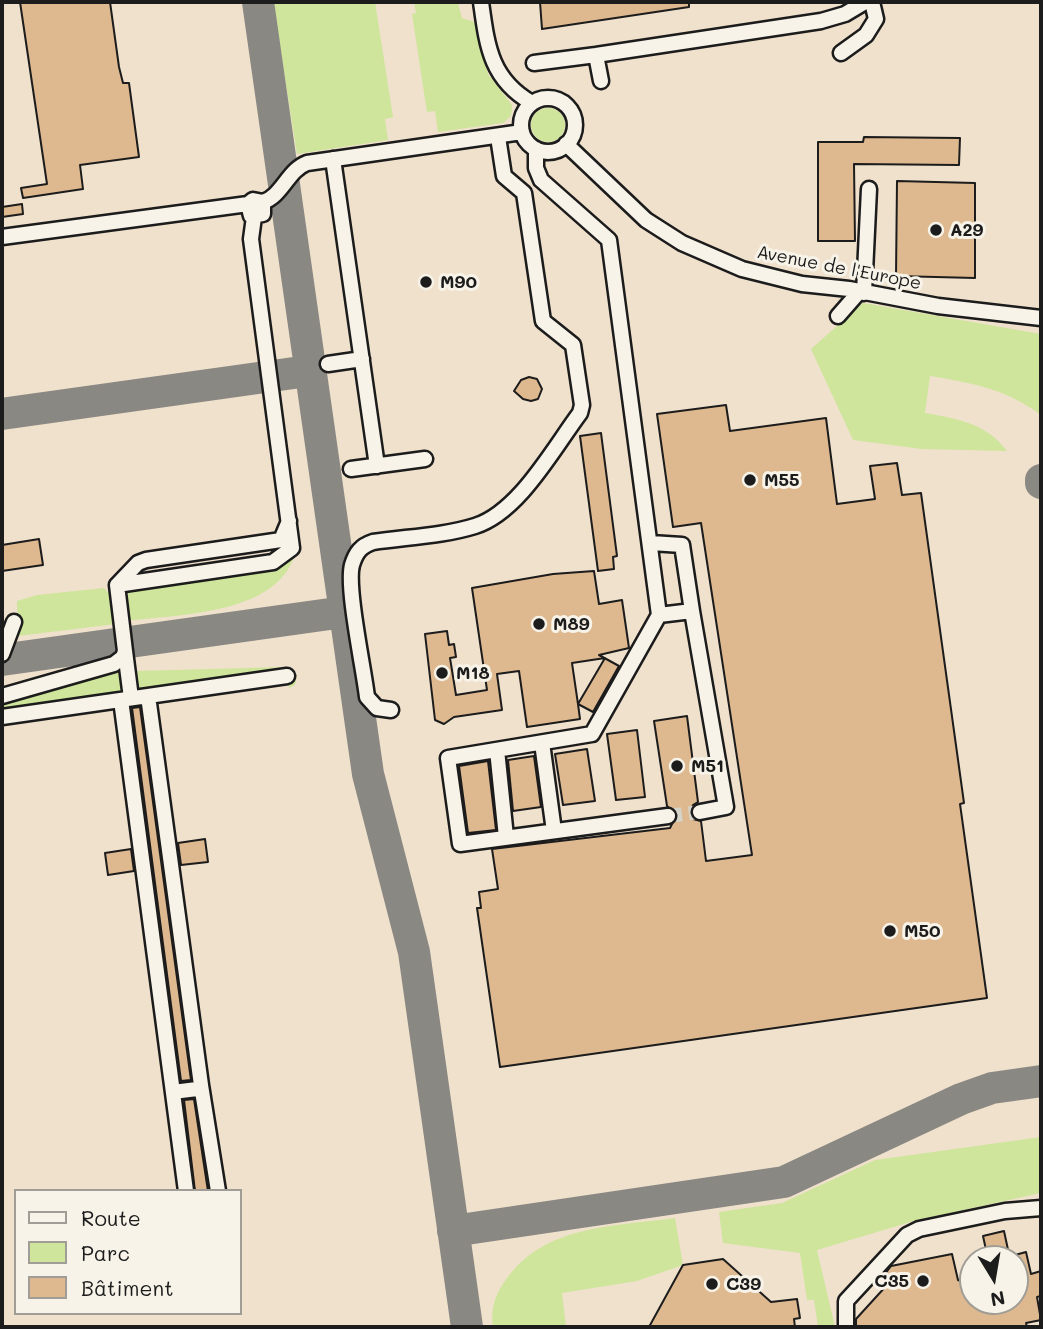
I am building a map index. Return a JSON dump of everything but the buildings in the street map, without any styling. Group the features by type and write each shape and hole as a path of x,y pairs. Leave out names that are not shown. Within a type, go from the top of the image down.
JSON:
{"lane":[{"path":"481,2 490,57 508,83 532,103"},
{"path":"534,64 821,21 845,14 865,2"},
{"path":"841,53 871,28 876,19 872,2"},
{"path":"596,55 601,81"},
{"path":"536,149 551,151 566,144 575,124 569,108 556,99 540,99 532,103 523,116 522,132 536,149 536,168 541,180 609,240 659,615 592,734 448,758 460,844 668,816"},
{"path":"2,237 255,208 276,194 299,166 522,132"},
{"path":"391,710 377,708 368,698 351,575 358,552 373,542 466,528 500,513 533,476 580,413 582,405 573,345 543,321 524,193 504,176 498,137"},
{"name":"Avenue de l'Europe","path":"566,144 646,220 692,248 765,276 938,306"},
{"path":"333,159 377,466"},
{"path":"838,316 861,293 869,189"},
{"path":"117,585 280,559 292,548 251,239 255,208"},
{"path":"938,306 1041,318"},
{"path":"938,306 1041,324"},
{"path":"328,364 362,359"},
{"path":"351,469 425,459"},
{"path":"117,585 138,563 146,560 281,540 290,519"},
{"path":"651,543 682,545 726,807 700,812"},
{"path":"117,585 125,651 126,699 186,1189"},
{"path":"659,615 692,611"},
{"path":"2,654 14,622"},
{"path":"2,696 114,664 125,651"},
{"path":"2,717 287,676"},
{"path":"148,696 218,1189"},
{"path":"542,743 554,831"},
{"path":"497,750 506,837"},
{"path":"173,1092 197,1089 201,1085"},
{"path":"846,1327 846,1301 907,1236 919,1229 1005,1211 1041,1208"}],"shaded area":[{"path":"2,2 1041,2 1041,1327 2,1327"}],"green space":[{"path":"273,2 375,2 393,117 385,119 388,140 297,154"},
{"path":"414,2 464,2 458,3 462,18 477,23 488,74 512,105 511,116 503,123 438,132 435,111 427,112 412,14 416,13"},
{"path":"548,108 560,113 565,125 560,137 548,142 536,137 531,125 536,113"},
{"path":"863,303 1041,334 1041,415 1002,393 930,376 925,413 960,420 981,428 1007,451 922,449 853,440 811,349"},
{"path":"297,543 290,567 275,585 254,597 202,612 126,621 126,590 279,565"},
{"path":"104,588 112,597 116,624 18,636 17,601 37,595"},
{"path":"284,667 297,676 295,685 289,688 285,670 143,690 139,688 136,671"},
{"path":"122,672 123,686 119,693 2,711 2,702 18,696"},
{"path":"1041,1137 1041,1193 917,1220 817,1250 835,1327 818,1327 814,1300 807,1300 800,1253 723,1243 719,1212 782,1203 875,1160"},
{"path":"675,1218 683,1265 637,1281 562,1293 566,1327 493,1327 494,1305 502,1286 527,1257 545,1245 586,1230"}],"taxiway":[{"path":"258,2 368,774 414,952 467,1327"},
{"path":"2,414 308,371"},
{"path":"2,660 344,612"},
{"path":"453,1231 784,1182 961,1099 992,1088 1041,1081"}],"tunnel":[{"path":"668,816 700,812"}],"place":[{"name":"A29","path":"936,230"},
{"name":"M90","path":"426,282"},
{"name":"M55","path":"750,480"},
{"name":"M89","path":"539,624"},
{"name":"M18","path":"442,673"},
{"name":"M51","path":"677,766"},
{"name":"M50","path":"890,931"},
{"name":"C35","path":"923,1281"},
{"name":"C39","path":"712,1284"}]}
